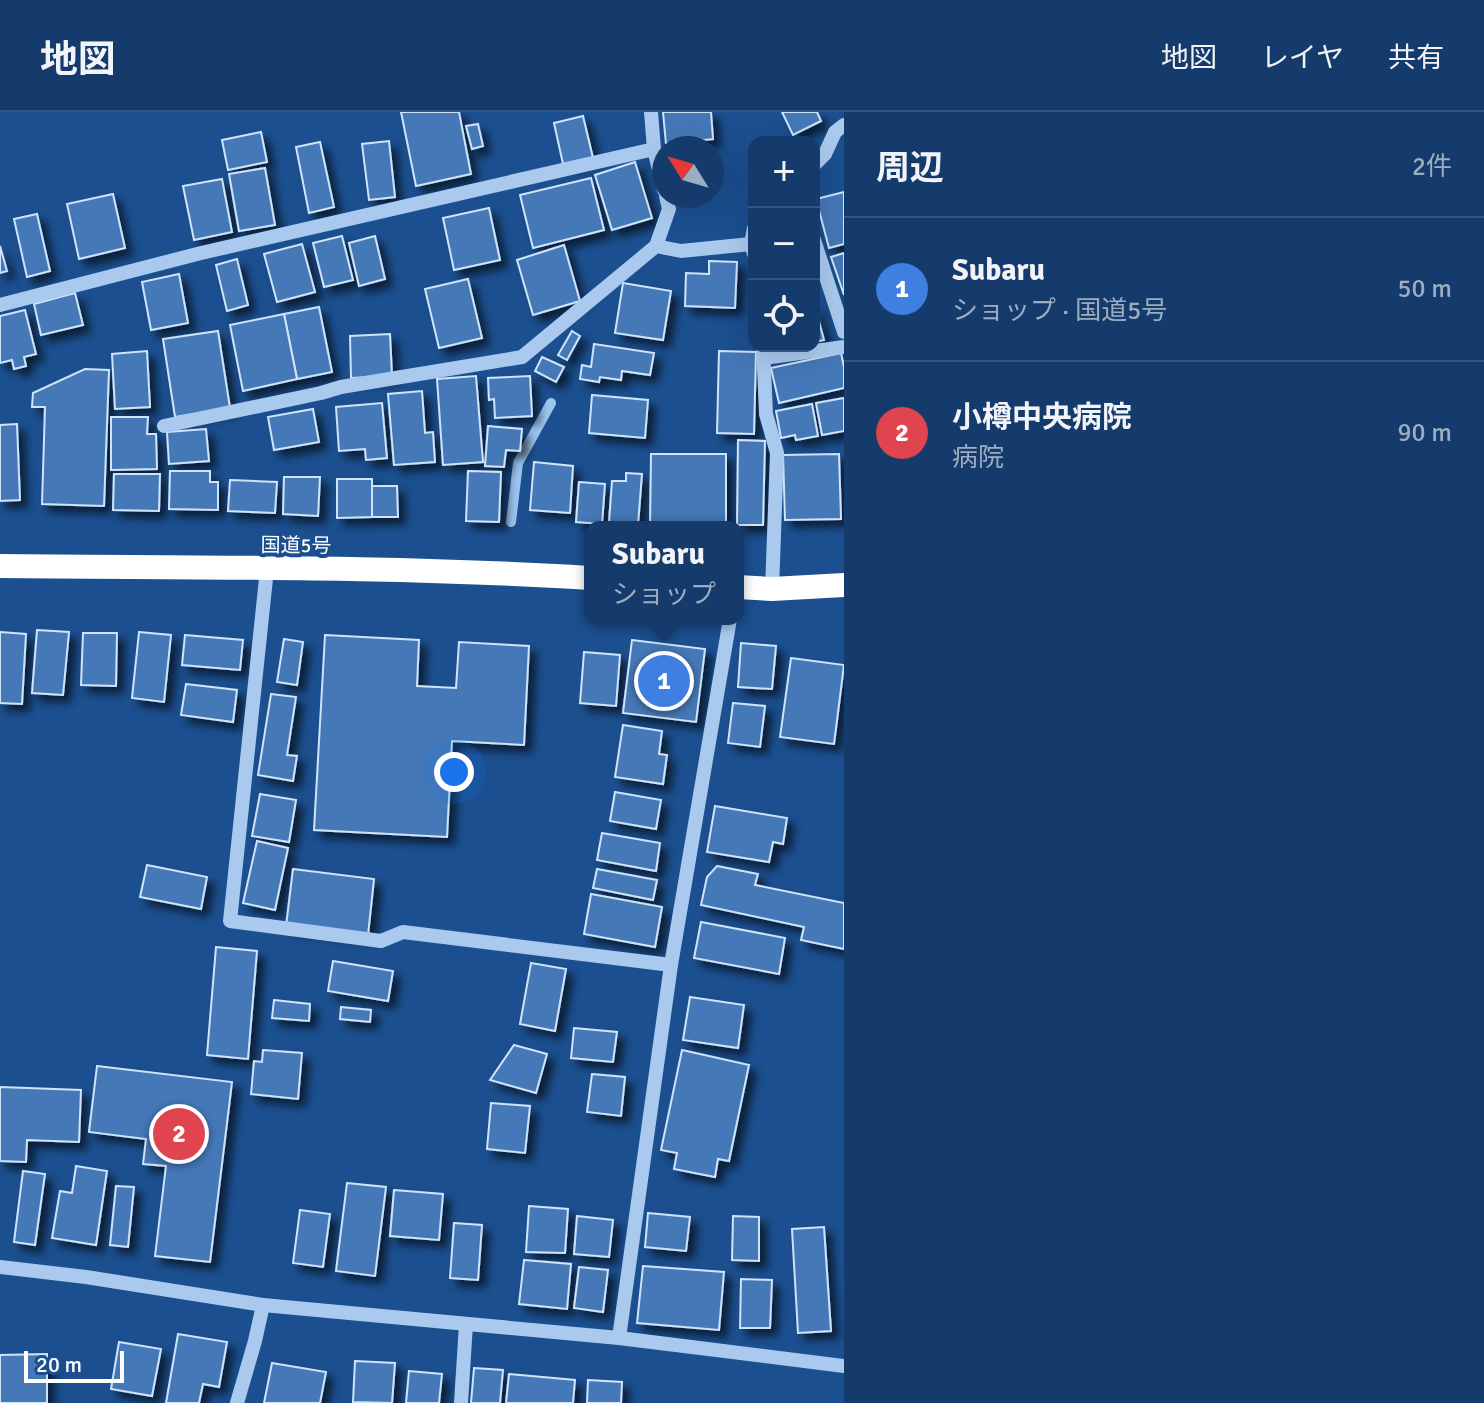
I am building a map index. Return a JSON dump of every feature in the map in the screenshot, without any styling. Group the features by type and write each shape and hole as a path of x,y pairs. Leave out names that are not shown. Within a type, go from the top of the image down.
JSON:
{"highway":[{"name":"国道5号","path":"0,566 584,578"},
{"path":"744,587 844,585"}],"street":[{"path":"651,112 653,136"},
{"path":"820,159 835,132 844,125"},
{"path":"0,305 201,253 652,149"},
{"path":"164,426 341,387 522,357 656,246 669,208"},
{"path":"656,246 681,251 748,249"},
{"path":"820,258 844,332"},
{"path":"820,348 844,347"},
{"path":"764,352 766,414 777,453 772,589"},
{"path":"267,569 230,921 381,941 403,932 671,965"},
{"path":"619,1338 671,965 729,625"},
{"path":"0,1267 86,1277 263,1305 619,1338 844,1366"},
{"path":"237,1403 263,1305"},
{"path":"461,1403 466,1324"}],"building":[{"path":"401,112 459,112 471,174 416,186"},
{"path":"663,112 711,112 713,136 665,136"},
{"path":"782,112 817,112 821,121 793,135"},
{"path":"583,116 593,158 563,164 554,123"},
{"path":"478,124 483,146 472,149 466,126"},
{"path":"261,132 267,162 228,170 222,140"},
{"path":"389,141 395,197 369,200 362,144"},
{"path":"320,142 334,207 309,213 296,147"},
{"path":"635,162 652,218 612,230 595,175"},
{"path":"265,168 275,225 239,231 229,174"},
{"path":"591,178 604,230 533,248 520,195"},
{"path":"222,179 232,232 194,240 183,186"},
{"path":"844,192 844,244 829,248 820,214 820,198"},
{"path":"113,194 125,248 79,259 67,204"},
{"path":"489,208 500,260 454,270 443,218"},
{"path":"37,214 50,271 27,277 14,219"},
{"path":"342,236 353,280 324,287 313,243"},
{"path":"375,236 385,279 359,286 349,243"},
{"path":"302,244 315,292 277,302 264,254"},
{"path":"564,245 580,301 533,315 517,260"},
{"path":"0,246 7,271 0,273"},
{"path":"844,253 844,295 831,257"},
{"path":"237,259 248,305 227,311 216,265"},
{"path":"709,261 737,262 735,308 685,306 686,273 709,274"},
{"path":"179,274 188,323 151,330 142,282"},
{"path":"468,279 482,338 439,348 425,289"},
{"path":"623,283 671,291 663,340 615,333"},
{"path":"75,293 83,325 41,335 34,304"},
{"path":"319,307 332,372 297,379 284,314"},
{"path":"25,310 36,354 24,357 26,366 14,369 12,360 0,363 0,316"},
{"path":"284,314 297,379 243,391 230,325"},
{"path":"218,331 230,408 175,417 163,339"},
{"path":"572,331 580,336 567,360 558,355"},
{"path":"390,334 392,376 351,378 350,336"},
{"path":"594,344 654,353 650,375 622,371 621,380 600,377 599,382 580,379 582,365 591,367"},
{"path":"147,351 150,407 115,409 112,354"},
{"path":"719,351 756,352 754,434 717,433"},
{"path":"841,353 844,388 779,403 771,368"},
{"path":"542,357 564,367 556,382 535,371"},
{"path":"85,369 109,370 104,506 42,504 45,407 32,407 33,393"},
{"path":"476,376 483,462 443,465 437,379"},
{"path":"530,376 532,416 495,418 494,399 489,400 488,378"},
{"path":"422,391 425,433 433,432 435,462 394,465 388,394"},
{"path":"592,395 648,400 645,438 589,433"},
{"path":"844,398 844,431 822,435 816,403"},
{"path":"382,403 387,458 366,460 365,449 339,451 336,407"},
{"path":"812,404 818,436 796,440 795,435 781,438 776,411"},
{"path":"313,409 319,442 274,450 268,417"},
{"path":"111,417 148,417 147,434 156,434 157,469 111,470"},
{"path":"17,424 20,500 0,501 0,425"},
{"path":"488,426 522,429 520,451 506,450 504,467 485,466"},
{"path":"206,429 209,461 169,464 167,432"},
{"path":"738,440 765,441 763,525 744,525 744,521 737,521"},
{"path":"651,454 726,454 726,521 650,521"},
{"path":"839,454 841,519 785,520 783,455"},
{"path":"534,462 573,466 570,513 530,510"},
{"path":"170,471 210,471 210,482 218,482 218,510 169,509"},
{"path":"468,471 501,472 499,522 466,521"},
{"path":"626,473 642,474 638,521 609,521 612,481 626,481"},
{"path":"114,474 160,474 159,511 113,510"},
{"path":"284,477 320,477 318,516 283,514"},
{"path":"337,479 372,479 372,517 337,518"},
{"path":"230,480 277,482 275,513 228,511"},
{"path":"579,482 605,484 602,521 576,522"},
{"path":"372,486 397,486 398,517 372,517"},
{"path":"37,630 69,632 63,695 32,693"},
{"path":"0,632 26,634 22,704 0,703"},
{"path":"139,632 171,635 164,702 132,698"},
{"path":"83,633 117,633 116,686 81,685"},
{"path":"185,635 243,640 240,670 182,665"},
{"path":"325,635 419,640 417,686 456,688 459,642 529,646 524,745 452,741 447,837 314,830"},
{"path":"284,639 303,642 297,685 277,682"},
{"path":"632,640 705,649 696,722 623,713"},
{"path":"741,643 776,646 772,689 738,687"},
{"path":"584,652 620,655 616,706 580,703"},
{"path":"791,658 844,665 834,744 780,737"},
{"path":"186,684 237,690 233,722 181,715"},
{"path":"271,694 296,697 287,755 297,756 293,781 258,775"},
{"path":"733,703 765,706 760,747 728,743"},
{"path":"623,725 662,731 659,754 667,755 663,784 615,777"},
{"path":"615,792 661,800 656,829 610,821"},
{"path":"260,794 296,800 289,842 252,836"},
{"path":"715,806 787,818 783,844 773,842 769,862 707,852"},
{"path":"602,833 660,843 656,871 597,860"},
{"path":"257,841 288,848 275,910 243,903"},
{"path":"147,865 207,877 201,909 140,897"},
{"path":"717,866 758,874 755,885 844,903 844,949 801,940 804,927 701,905 707,877"},
{"path":"293,869 374,879 368,935 286,926"},
{"path":"597,869 657,880 653,900 593,888"},
{"path":"591,894 662,907 655,947 584,934"},
{"path":"701,922 785,938 779,974 694,958"},
{"path":"216,947 257,951 248,1059 207,1055"},
{"path":"333,961 393,971 388,1001 328,991"},
{"path":"531,963 566,969 555,1031 520,1024"},
{"path":"690,997 744,1005 738,1048 683,1040"},
{"path":"274,1000 310,1004 309,1021 272,1018"},
{"path":"341,1007 371,1010 370,1022 340,1019"},
{"path":"574,1028 617,1032 613,1062 571,1058"},
{"path":"514,1045 547,1054 536,1093 490,1080"},
{"path":"263,1050 302,1053 298,1099 251,1094 254,1061 262,1062"},
{"path":"682,1050 749,1065 729,1161 718,1159 715,1177 674,1169 677,1153 661,1150"},
{"path":"97,1066 232,1082 210,1262 155,1256 166,1166 143,1164 146,1139 89,1132"},
{"path":"592,1074 625,1077 621,1116 587,1112"},
{"path":"0,1087 81,1090 79,1142 27,1140 26,1162 0,1161"},
{"path":"491,1103 530,1106 525,1153 487,1149"},
{"path":"76,1166 107,1171 96,1245 52,1238 60,1191 72,1193"},
{"path":"23,1171 45,1174 35,1245 14,1242"},
{"path":"347,1183 386,1187 375,1276 336,1271"},
{"path":"116,1186 134,1187 128,1247 110,1245"},
{"path":"394,1190 443,1194 439,1240 390,1236"},
{"path":"529,1206 568,1209 565,1253 526,1252"},
{"path":"300,1210 330,1214 323,1267 293,1263"},
{"path":"648,1213 690,1217 686,1251 645,1247"},
{"path":"577,1216 613,1220 609,1257 574,1254"},
{"path":"733,1216 759,1217 759,1261 732,1260"},
{"path":"454,1223 482,1225 478,1280 450,1278"},
{"path":"824,1227 831,1331 798,1333 792,1229"},
{"path":"524,1260 571,1264 567,1309 519,1304"},
{"path":"643,1266 724,1272 719,1330 637,1323"},
{"path":"579,1267 608,1270 603,1312 574,1308"},
{"path":"741,1279 772,1280 770,1328 740,1328"},
{"path":"178,1334 227,1342 219,1387 203,1384 199,1403 166,1403"},
{"path":"119,1342 161,1349 152,1396 111,1389"},
{"path":"47,1354 47,1403 0,1403 0,1355"},
{"path":"355,1361 395,1363 392,1403 353,1402"},
{"path":"272,1363 326,1372 320,1403 264,1403"},
{"path":"474,1368 503,1370 500,1403 471,1403"},
{"path":"409,1371 442,1374 439,1403 406,1403"},
{"path":"509,1374 575,1380 573,1403 506,1403"},
{"path":"588,1380 622,1382 621,1403 587,1403"}],"waterway":[{"path":"511,522 518,463 551,403"}],"place":[{"name":"Subaru","path":"664,681"},
{"name":"小樽中央病院","path":"179,1134"}]}
